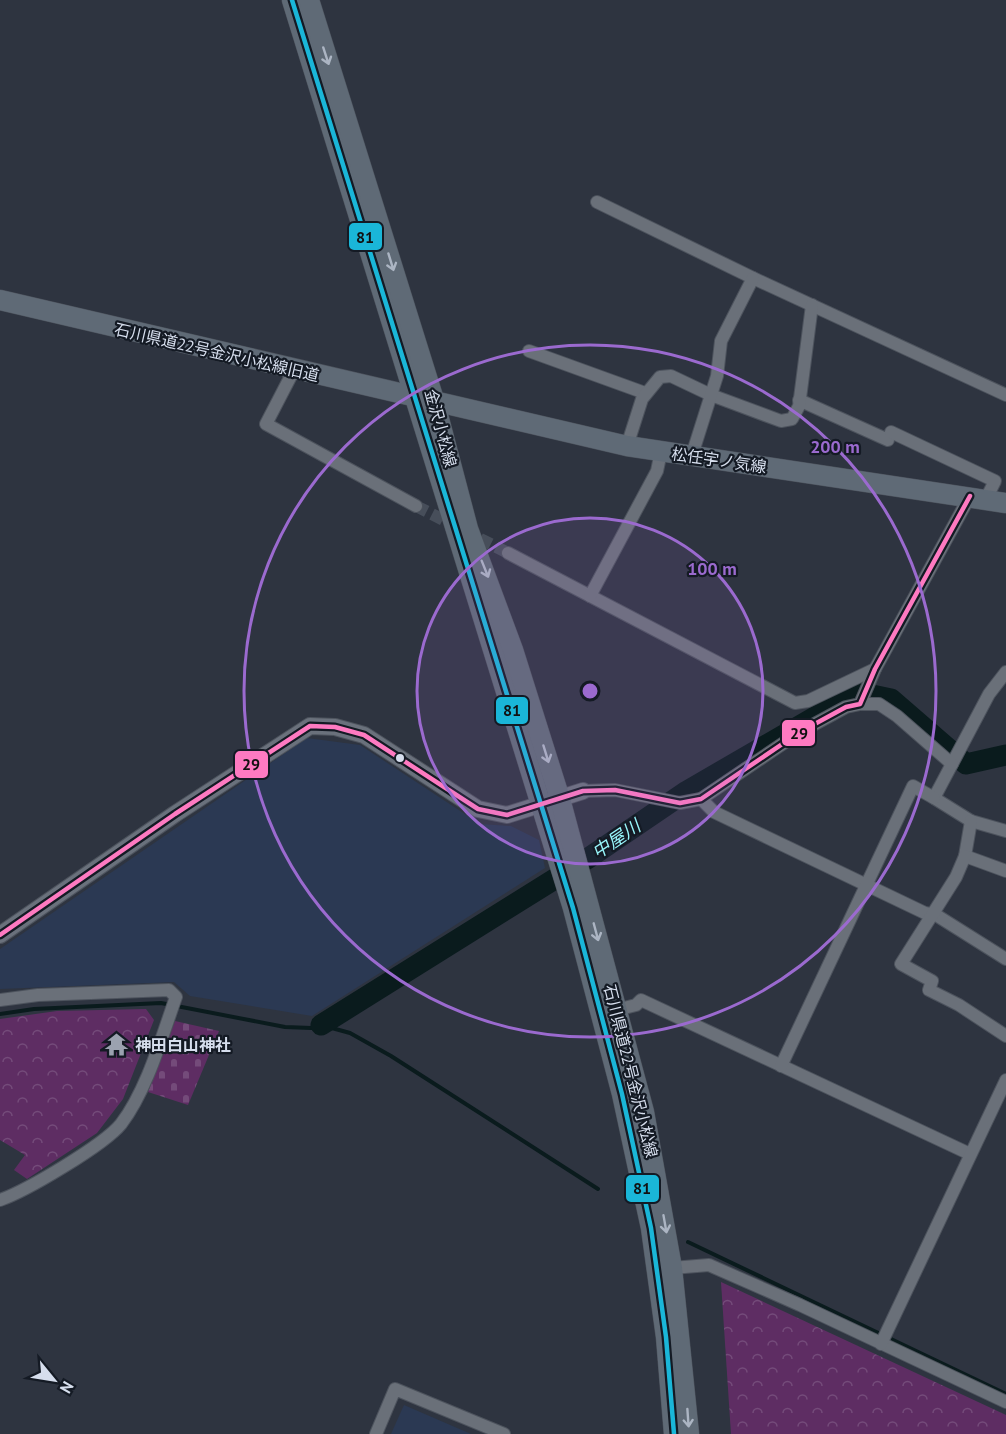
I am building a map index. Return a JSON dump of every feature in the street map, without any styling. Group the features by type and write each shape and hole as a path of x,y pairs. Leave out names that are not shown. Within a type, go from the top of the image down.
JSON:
{"main road":[{"name":"金沢小松線","path":"292,0 470,580 527,752 540,806 566,857"},
{"name":"金沢小松線","path":"309,0 434,400 468,529 513,650 560,799 566,857"},
{"name":"石川県道22号金沢小松線旧道","path":"0,300 294,370 434,400"},
{"name":"松任宇ノ気線","path":"434,400 627,446 1006,503"},
{"name":"石川県道22号金沢小松線","path":"566,857 616,1010 644,1112 672,1268 689,1434"},
{"name":"石川県道22号金沢小松線","path":"574,882 651,1228 666,1337 674,1434"}],"street":[{"path":"597,202 753,278 1006,395"},
{"path":"692,455 717,375 721,341 753,278"},
{"path":"627,446 645,393 660,376 672,376 711,395 782,421 792,419 799,400 812,305"},
{"path":"529,351 645,393"},
{"path":"294,370 266,424 416,506"},
{"path":"0,935 175,814 310,726 335,727 364,735 478,809 507,816 583,791 615,790 680,803 701,799 800,732 864,695 875,669 978,498 995,481 799,400"},
{"path":"590,596 657,471 661,452"},
{"path":"508,553 795,703 808,701 875,669"},
{"path":"934,798 989,694 1006,672"},
{"path":"864,695 956,758"},
{"path":"781,1066 913,786 971,821 1006,831"},
{"path":"701,799 714,812 931,914 1006,959"},
{"path":"971,821 965,856 956,877 901,964 932,981 929,990 959,1005 1006,1036"},
{"path":"965,856 1006,871"},
{"path":"0,1000 38,995 169,990 176,997 137,1096 119,1126 28,1188 0,1200"},
{"path":"616,1010 636,1005 641,1000 970,1154"},
{"path":"883,1338 1006,1080"},
{"path":"672,1268 709,1265 883,1338 1006,1402"},
{"path":"376,1434 395,1389 504,1434"}],"shaded area":[{"path":"307,738 360,745 480,824 511,826 539,840 545,868 312,1016 190,996 174,982 0,989 0,949"},
{"path":"404,1405 471,1434 391,1434"}],"green space":[{"path":"146,1009 154,1020 123,1099 97,1133 27,1179 14,1170 25,1155 0,1140 0,1019 57,1011"},
{"path":"175,1021 219,1031 188,1105 148,1092"},
{"path":"721,1282 1006,1415 1006,1434 731,1434"}],"waterway":[{"name":"中屋川","path":"321,1025 590,857 687,791 858,692 891,699 966,764 1006,755"},
{"name":"中屋川","path":"0,1014 34,1009 161,1003 285,1027 311,1028 321,1025 350,1033 391,1056 598,1189"},
{"path":"688,1242 1006,1394"}],"tunnel":[{"path":"416,506 508,553"}],"transit line":[{"name":"81","path":"292,0 573,908 622,1094 651,1228 666,1337 674,1434"},
{"name":"29","path":"0,935 175,814 310,726 335,727 364,735 478,809 507,815 583,791 615,790 680,803 701,799 800,732 846,707 860,704 875,669 970,496"}],"place":[{"name":"神田白山神社","path":"117,1045"}]}
